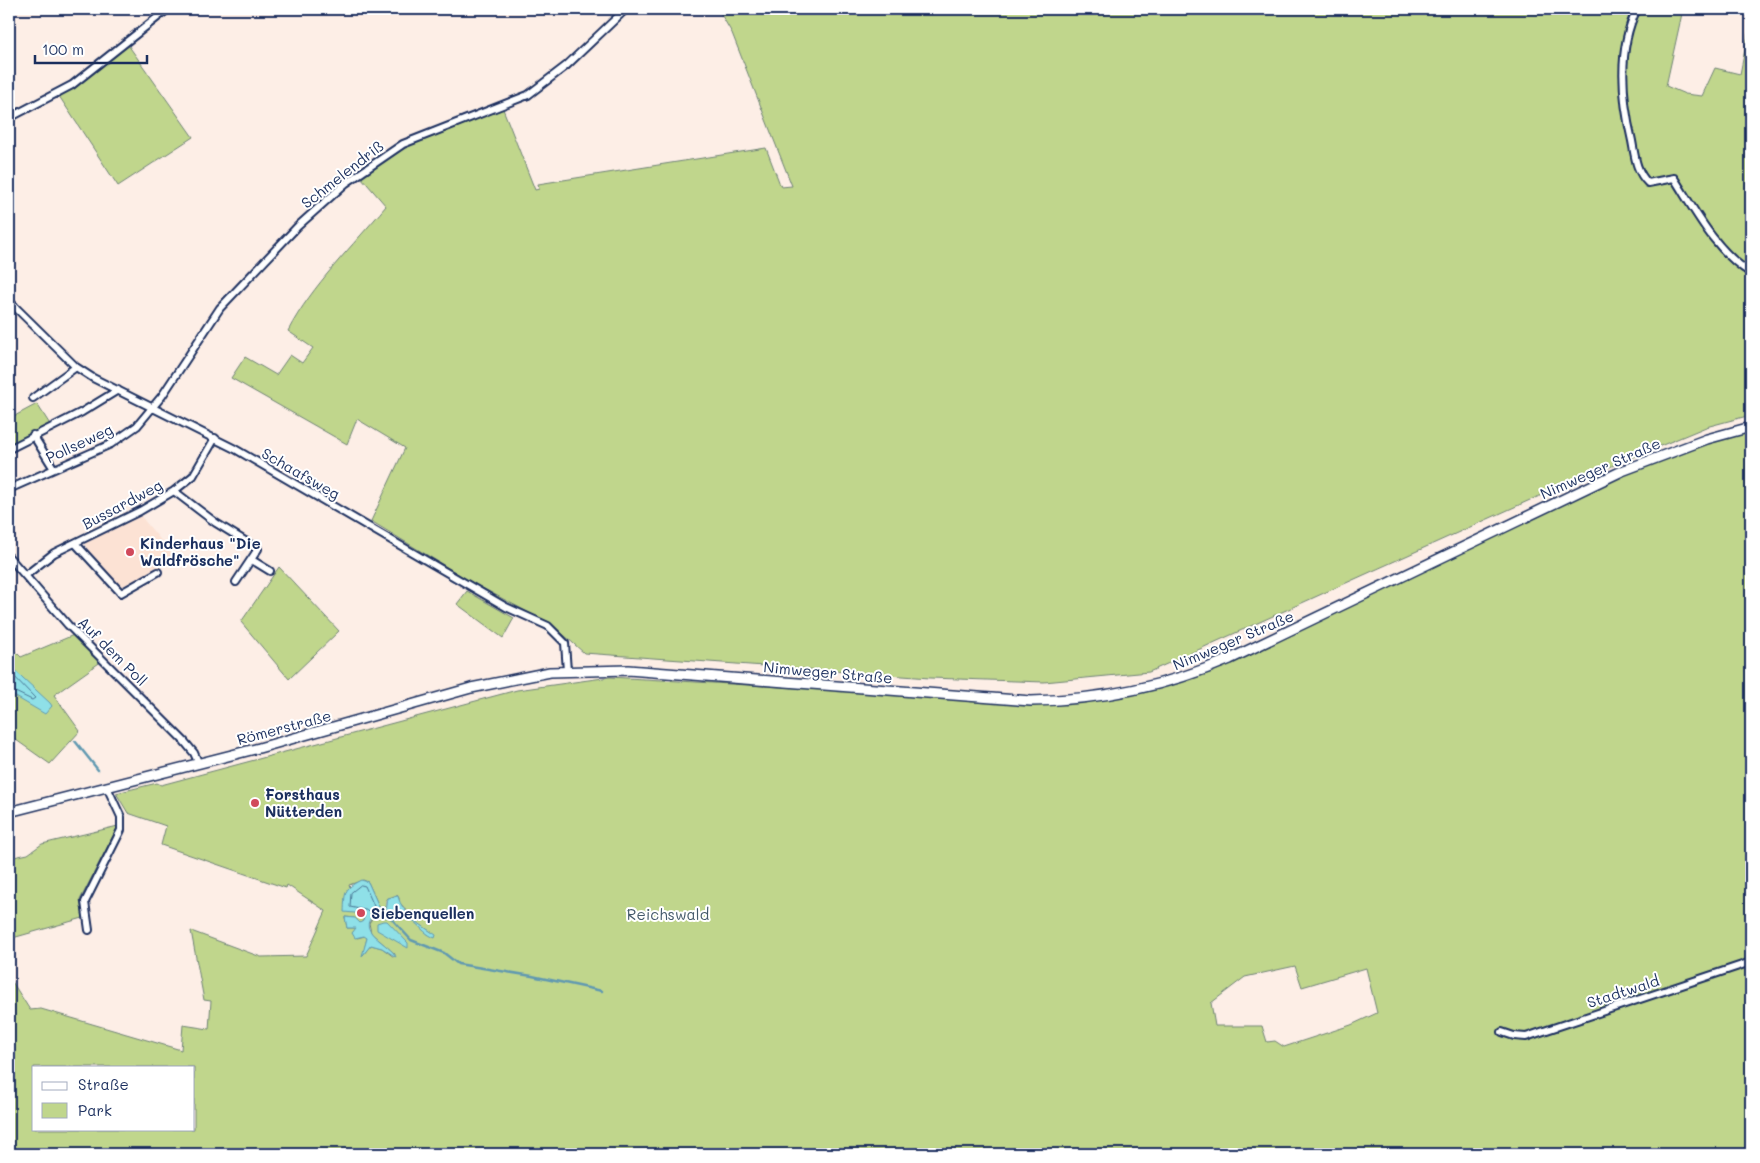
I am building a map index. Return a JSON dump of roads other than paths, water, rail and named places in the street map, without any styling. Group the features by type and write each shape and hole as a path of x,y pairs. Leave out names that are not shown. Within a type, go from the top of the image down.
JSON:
{"main road":[{"name":"Nimweger Straße","path":"567,671 628,670 1031,701 1078,699 1128,692 1176,680 1230,659 1622,471 1707,439 1751,427"},
{"name":"Römerstraße","path":"9,812 199,764 481,686 528,676 567,671"}],"street":[{"path":"9,118 72,85 168,9"},
{"name":"Schmelendriß","path":"151,408 162,396 220,308 271,253 327,198 364,169 403,144 509,103 540,87 566,66 626,9"},
{"path":"1637,9 1627,43 1623,74 1624,109 1638,172 1648,183 1674,178 1709,232 1727,254 1751,272"},
{"name":"Schaafsweg","path":"9,300 76,367 151,408 215,438 284,476 506,607 548,626 565,643 567,671"},
{"path":"33,398 76,367"},
{"path":"9,449 33,435 82,412 118,390"},
{"name":"Pollseweg","path":"9,490 127,435 151,408"},
{"path":"33,435 54,469"},
{"name":"Bussardweg","path":"26,575 54,553 140,511 174,490 193,476 215,438"},
{"path":"174,490 216,523 258,549 236,582"},
{"path":"76,542 121,593 158,572"},
{"name":"Auf dem Poll","path":"9,557 68,624 184,741 194,753 199,764"},
{"path":"252,560 270,571"},
{"path":"89,930 85,902 121,830 121,817 107,787"},
{"name":"Stadtwald","path":"1502,1032 1526,1037 1751,962"}],"water":[{"path":"9,665 50,703 52,706 45,714 9,693"},
{"path":"361,880 368,882 381,911 386,912 388,898 398,896 408,914 436,935 435,938 424,931 411,918 400,912 394,911 390,917 379,917 375,914 369,920 368,926 375,937 393,952 396,957 382,948 371,945 362,956 367,938 364,936 355,938 352,933 356,928 347,928 345,917 355,918 360,923 363,921 365,914 344,912 346,892 351,886"},
{"path":"387,921 408,943 408,948 377,930 377,923"}],"waterway":[{"path":"75,741 98,770"},
{"path":"390,917 411,940 444,953 458,964 532,976 602,991"}],"place":[{"name":"Kinderhaus \"Die Waldfrösche\"","path":"130,552"},
{"name":"Forsthaus Nütterden","path":"255,803"},
{"name":"Siebenquellen","path":"361,913"}],"park label":[{"name":"Reichswald","path":"668,914"}]}
